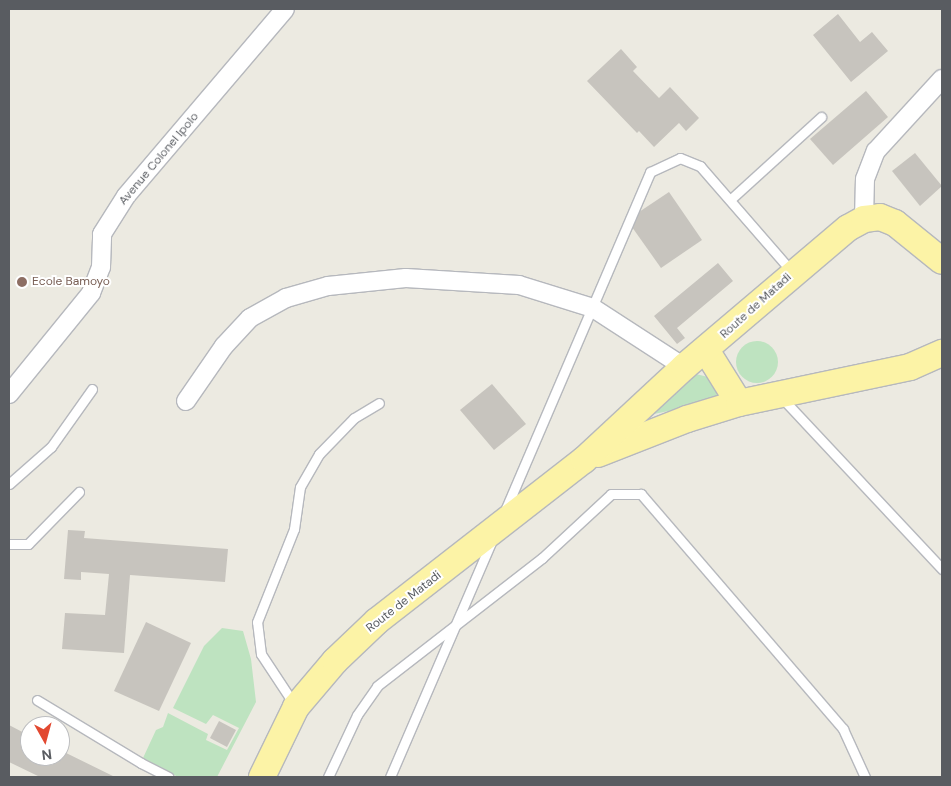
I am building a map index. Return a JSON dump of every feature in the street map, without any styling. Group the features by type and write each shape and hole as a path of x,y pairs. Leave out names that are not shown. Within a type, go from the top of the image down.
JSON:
{"main road":[{"path":"864,218 880,218 895,223 942,260"},
{"name":"Route de Matadi","path":"262,777 296,706 335,661 377,621 584,460 684,367 793,273 864,218"},
{"path":"706,350 739,403"},
{"name":"Route de Matadi","path":"584,460 687,419 739,403 780,396 910,367 942,353"}],"street":[{"name":"Avenue Colonel Ipolo","path":"9,394 91,293 101,267 102,234 126,196 285,9"},
{"path":"864,218 865,179 876,151 942,79"},
{"path":"186,401 224,346 250,318 286,298 328,286 406,278 519,285 594,308 684,367"}],"lane":[{"path":"731,199 821,117"},
{"path":"390,777 650,172 680,158 700,166 731,199 793,273"},
{"path":"9,484 51,448 92,390"},
{"path":"780,396 942,569"},
{"path":"296,706 261,654 257,622 294,529 300,487 319,454 354,418 379,403"},
{"path":"9,544 28,544 79,492"},
{"path":"328,777 357,715 377,686 542,558 611,494 641,494 843,729 865,777"},
{"path":"37,700 141,763 169,777"}],"green space":[{"path":"757,341 772,347 778,362 772,377 757,383 742,377 736,362 742,347"},
{"path":"692,373 708,377 720,389 718,401 639,417"},
{"path":"222,628 243,631 251,659 256,702 217,777 178,777 143,758 156,730 163,727 168,713 208,734 206,740 227,750 239,728 213,715 206,724 173,708 204,646"}],"building":[{"path":"838,14 860,42 872,32 888,51 851,82 813,35"},
{"path":"621,49 637,67 633,71 659,98 670,87 699,118 686,131 679,123 654,147 639,131 637,133 587,81"},
{"path":"866,91 888,117 833,165 810,139"},
{"path":"915,153 942,186 920,206 892,171"},
{"path":"669,192 702,240 661,268 627,220"},
{"path":"718,263 733,281 677,328 685,338 677,344 654,316"},
{"path":"492,384 526,424 494,450 460,410"},
{"path":"68,530 85,531 84,538 228,549 225,582 130,575 124,653 62,649 65,613 105,615 109,574 81,572 81,580 64,579"},
{"path":"146,622 191,643 159,711 114,691"},
{"path":"219,721 236,730 227,747 210,738"},
{"path":"9,725 20,731 20,766 70,766 70,755 115,777 40,777 9,762"}],"place":[{"name":"Ecole Bamoyo","path":"22,282"}]}
